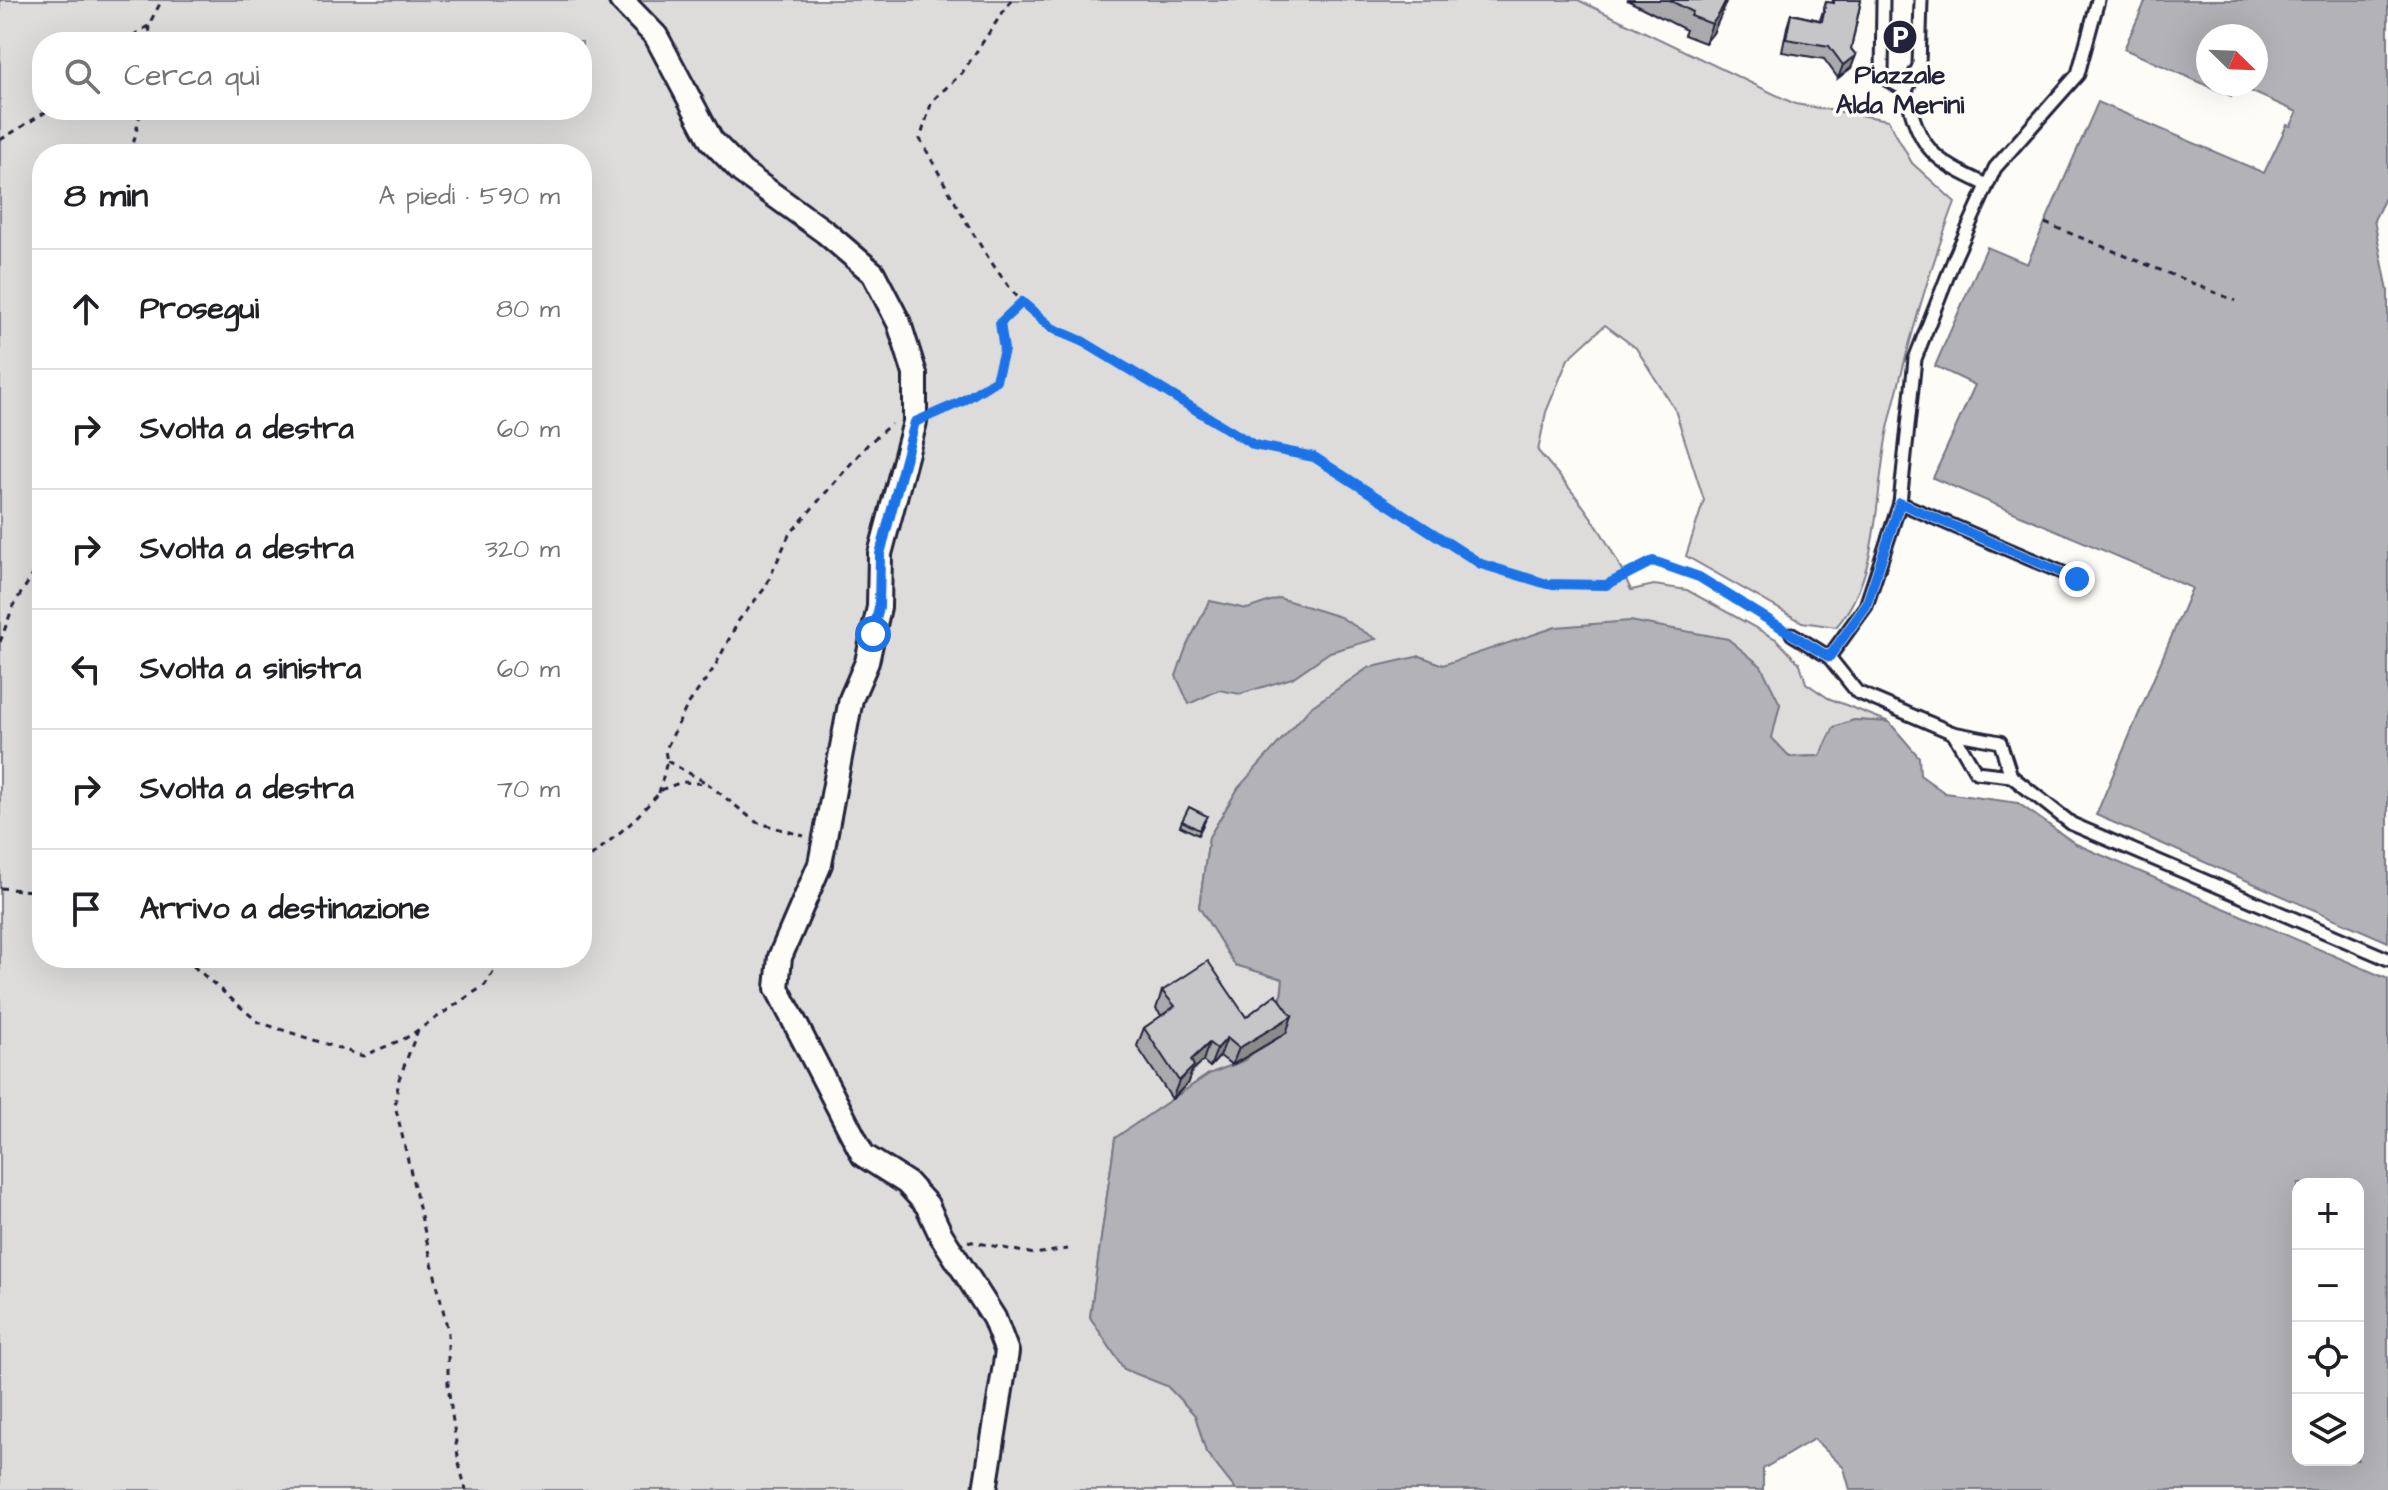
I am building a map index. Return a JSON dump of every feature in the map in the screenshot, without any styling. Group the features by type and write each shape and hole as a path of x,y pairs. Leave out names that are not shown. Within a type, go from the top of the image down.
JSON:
{"street":[{"path":"621,0 656,36 711,140 742,172 825,232 873,273 899,323 915,374 915,422 880,554 879,607 867,662 851,699 820,864 780,957 777,988 863,1155 907,1183 927,1205 941,1235 994,1318 1007,1352 985,1490"}],"lane":[{"path":"1883,0 1882,77 1906,90"},
{"path":"1921,0 1919,66 1906,90 1914,126 1924,145 1949,167 1987,185"},
{"path":"1829,657 1866,606 1900,503 1915,359 1995,168 2078,74 2098,0"},
{"path":"1900,503 2077,579"},
{"path":"1792,634 1829,657 1857,692 1953,733 2000,742 2011,776"},
{"path":"1953,733 1976,772 2011,776 2072,824 2388,959"}],"path":[{"path":"139,32 148,26 162,0"},
{"path":"1011,0 962,73 932,101 920,139 979,241 1022,302 1052,328 1082,341 1254,445 1314,457 1481,564 1547,584 1606,585 1653,561 1699,577 1792,634"},
{"path":"148,26 150,32"},
{"path":"0,140 33,120"},
{"path":"133,144 139,120"},
{"path":"2045,223 2236,301"},
{"path":"659,793 667,761 665,751 687,706 714,668 739,620 765,588 789,535 868,444 891,424 915,422 961,402 996,380 1004,350 1000,323 1022,302"},
{"path":"0,642 14,604 32,576"},
{"path":"667,761 708,784 756,822 824,840"},
{"path":"592,856 630,824 659,793 682,782 708,784"},
{"path":"0,888 32,891"},
{"path":"196,968 258,1022 363,1056 379,1052 418,1030 485,985 496,968"},
{"path":"418,1030 399,1079 395,1105 448,1331 448,1386 459,1464 466,1490"},
{"path":"941,1235 1034,1254 1068,1249"}],"shaded area":[{"path":"0,0 1578,0 1795,104 1888,120 1912,163 1955,202 1910,340 1889,424 1874,530 1862,582 1851,606 1836,627 1802,622 1686,556 1704,500 1675,410 1636,348 1605,325 1568,359 1546,412 1538,451 1590,516 1631,590 1654,585 1687,590 1776,639 1800,664 1806,683 1828,698 1889,722 1854,720 1834,727 1821,756 1790,757 1771,738 1780,704 1556,627 1443,666 1420,656 1239,787 1209,837 1199,907 1235,965 1283,979 1278,1022 1246,1060 1209,1074 1115,1138 1090,1317 1124,1369 1167,1386 1195,1415 1206,1452 1236,1490 0,1490"},
{"path":"2146,0 2388,0 2388,192 2374,220 2388,291 2388,942 2096,815 2192,588 1933,478 1975,385 1935,366 1987,247 2027,264 2098,102 2264,173 2287,125 2291,126 2297,112 2261,96 2268,96 2268,24 2196,24 2196,81 2124,49"},
{"path":"1279,598 1340,617 1376,639 1330,652 1292,678 1240,694 1219,690 1189,704 1176,676 1187,645 1210,601 1247,609"},
{"path":"1630,621 1728,639 1761,666 1780,704 1772,738 1790,757 1820,756 1834,727 1854,720 1889,722 1919,757 1920,775 1945,793 2018,803 2076,844 2388,979 2388,1490 1850,1490 1844,1468 1814,1439 1763,1469 1763,1490 1236,1490 1206,1452 1195,1415 1167,1386 1124,1369 1090,1317 1115,1138 1209,1074 1246,1060 1279,1022 1283,979 1235,965 1199,907 1209,837 1239,787 1311,707 1368,668 1420,656 1443,665 1556,627"}],"building":[{"path":"1669,0 1726,0 1712,24 1691,16 1693,12"},
{"path":"1834,0 1861,0 1851,49 1856,55 1843,65 1829,46 1786,39 1791,14 1822,21 1826,2 1834,3"},
{"path":"1189,807 1207,816 1199,830 1182,821"},
{"path":"1208,961 1246,1017 1276,994 1292,1016 1239,1048 1227,1038 1217,1049 1209,1043 1191,1060 1194,1066 1179,1081 1144,1028 1175,1006 1162,991"}],"place":[{"name":"Piazzale Alda Merini","path":"1900,37"}],"route":[{"path":"873,634 879,607 880,554 915,422 961,402 996,380 1004,350 1000,323 1022,302 1052,328 1082,341 1254,445 1314,457 1481,564 1547,584 1606,585 1653,561 1699,577 1829,657 1866,606 1900,503 2077,579"}]}
